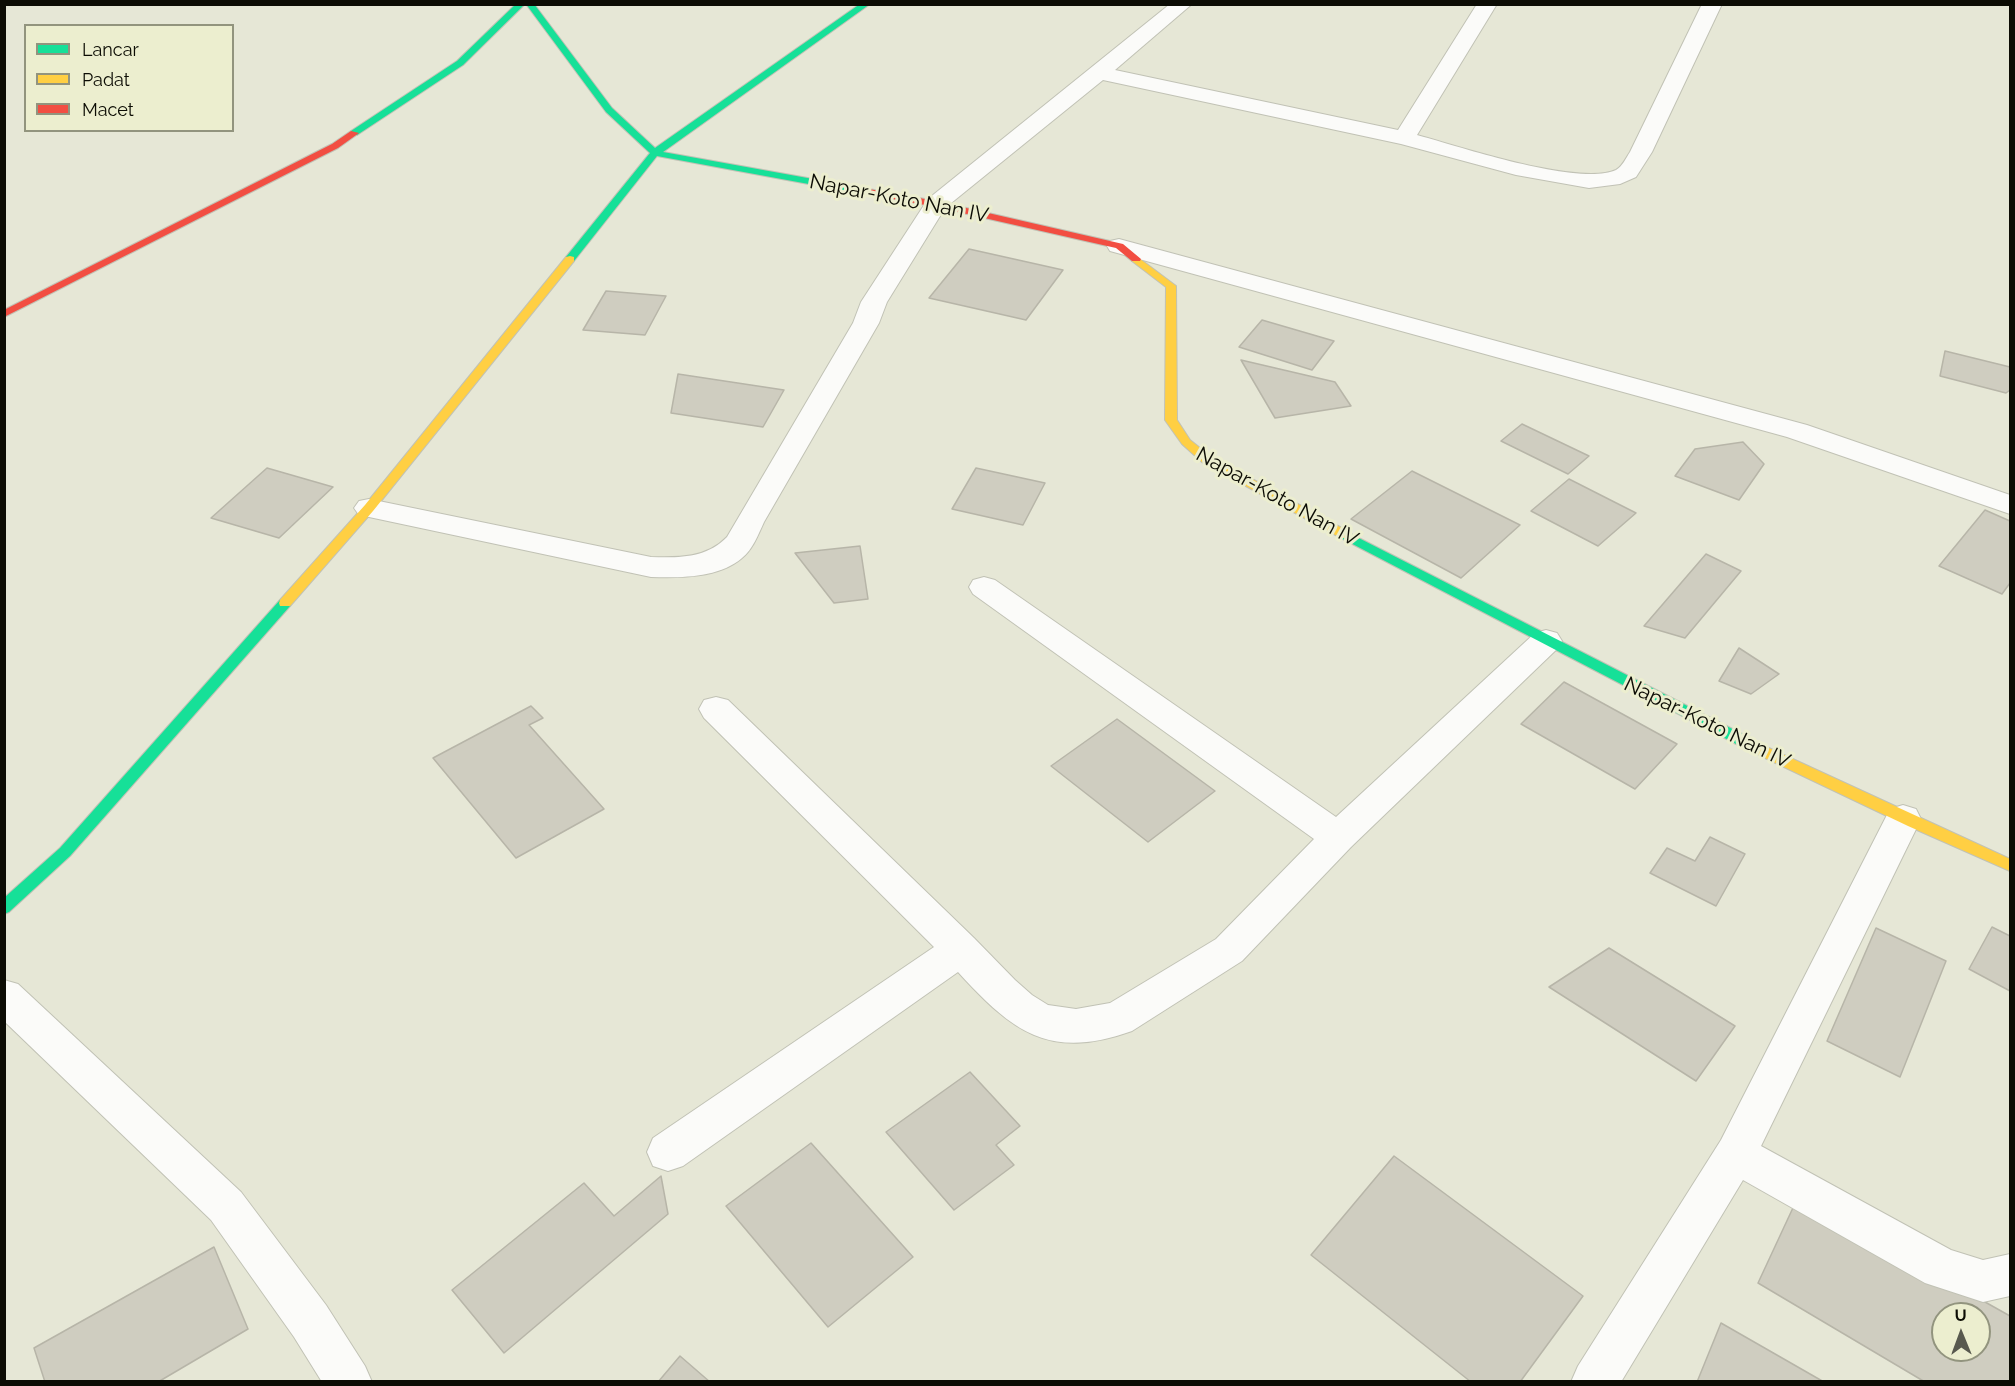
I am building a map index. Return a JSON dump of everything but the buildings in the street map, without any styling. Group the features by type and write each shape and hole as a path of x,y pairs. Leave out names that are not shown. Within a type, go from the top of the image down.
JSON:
{"street":[{"path":"4,314 335,146 460,63 521,4"},
{"path":"530,4 609,110 655,153"},
{"path":"4,908 65,852 369,508 655,153 866,4"},
{"path":"369,508 651,567 687,568 729,552 739,543 748,522 867,323 874,302 936,204 1101,73 1183,4"},
{"path":"1404,138 1487,4"},
{"path":"1101,73 1404,138 1516,168 1588,181 1620,177 1628,172 1641,152 1712,4"},
{"name":"Napar-Koto Nan IV","path":"655,153 936,204 1119,246 1171,286 1171,420 1178,435 1191,450 1252,486 1676,709 1903,819 2010,865"},
{"path":"1119,246 1797,431 2010,505"},
{"path":"984,587 1338,837"},
{"path":"716,709 1018,1007 1041,1021 1076,1026 1118,1019 1229,950 1338,837 1546,641"},
{"path":"1594,1382 1736,1154 1903,819"},
{"path":"668,1152 961,949"},
{"path":"4,996 226,1206 310,1321 349,1382"},
{"path":"1736,1154 1941,1268 1983,1281 2010,1275"}],"traffic: fast":[{"path":"354,133 460,63 521,4"},
{"path":"530,4 609,110 655,153 852,189"},
{"path":"570,259 655,153 866,4"},
{"path":"1345,535 1745,742"},
{"path":"4,908 65,852 285,603"}],"traffic: slow":[{"path":"285,603 369,508 570,259"},
{"path":"1136,259 1171,286 1171,420 1186,442 1206,459 1345,535"},
{"path":"1745,742 1913,822 2010,865"}],"traffic: jam":[{"path":"4,314 335,146 354,133"},
{"path":"852,189 936,204 1119,246 1136,259"}]}
